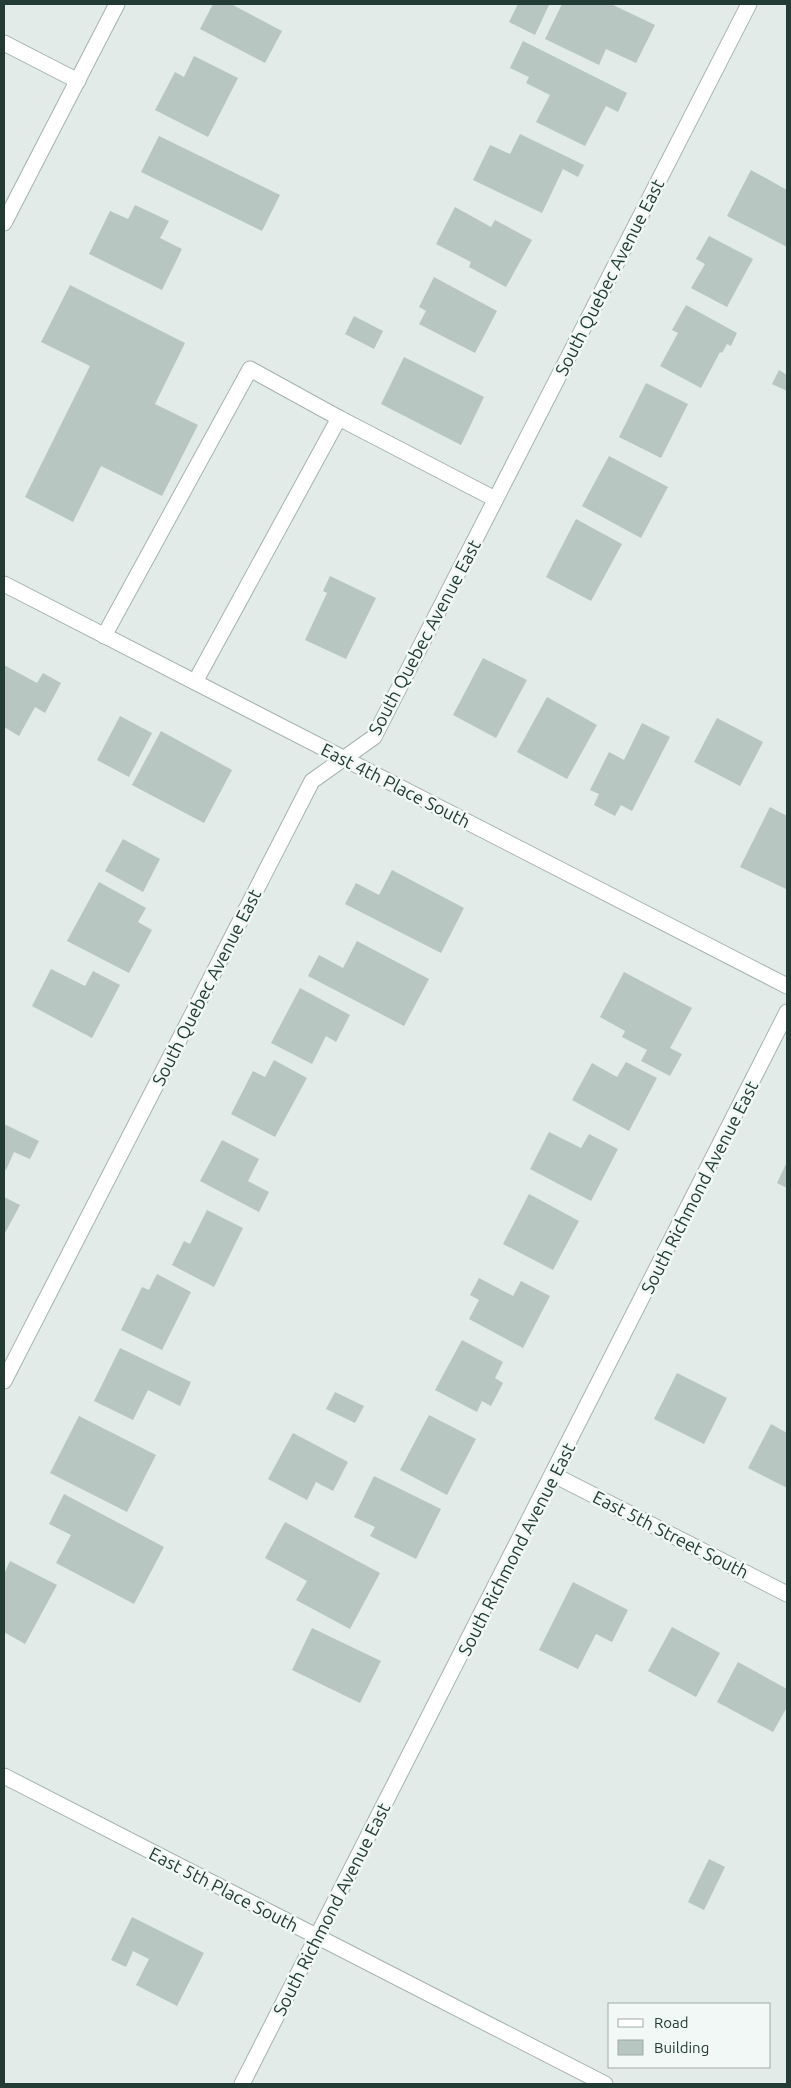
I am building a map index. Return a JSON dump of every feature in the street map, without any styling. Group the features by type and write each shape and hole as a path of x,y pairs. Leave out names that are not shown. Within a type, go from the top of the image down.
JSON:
{"street":[{"path":"4,223 117,4"},
{"name":"South Quebec Avenue East","path":"4,1380 312,781 374,737 749,4"},
{"path":"4,43 78,81"},
{"path":"104,636 250,369 495,500"},
{"path":"195,682 340,418"},
{"name":"East 4th Place South","path":"4,584 787,986"},
{"name":"South Richmond Avenue East","path":"242,2084 554,1475 787,1012"},
{"name":"East 5th Street South","path":"554,1475 787,1594"},
{"name":"East 5th Place South","path":"4,1776 605,2084"}],"building":[{"path":"213,4 231,4 282,31 265,63 200,29"},
{"path":"518,4 549,5 535,35 509,22"},
{"path":"562,4 611,4 655,25 636,63 606,49 599,65 545,39"},
{"path":"523,41 627,93 618,112 606,106 585,146 536,122 550,95 526,83 529,77 510,68"},
{"path":"194,56 238,78 208,137 155,110 175,72 184,77"},
{"path":"520,134 584,165 578,177 563,169 542,213 473,180 490,145 510,154"},
{"path":"159,136 280,195 262,231 141,172"},
{"path":"751,170 787,190 787,247 727,216"},
{"path":"135,205 169,221 160,238 182,249 162,290 89,254 110,211 128,219"},
{"path":"455,207 491,227 495,220 532,240 506,287 469,267 471,262 436,244"},
{"path":"709,236 753,259 727,307 691,288 705,264 696,259"},
{"path":"434,277 497,311 475,353 419,324 426,311 419,307"},
{"path":"70,285 185,343 155,404 198,425 162,496 101,466 73,522 25,497 90,366 41,342"},
{"path":"686,305 737,333 731,346 727,344 722,353 720,352 701,388 660,366 678,333 672,330"},
{"path":"354,316 383,331 374,349 345,334"},
{"path":"404,357 484,397 461,445 381,404"},
{"path":"779,370 787,375 787,391 772,384"},
{"path":"646,383 688,404 661,458 619,437"},
{"path":"609,456 668,487 641,538 582,506"},
{"path":"576,519 622,544 591,601 546,577"},
{"path":"330,576 376,598 346,659 305,640 327,593 323,591"},
{"path":"483,658 527,680 496,738 453,715"},
{"path":"4,665 37,683 43,673 61,683 45,713 35,707 19,736 4,727"},
{"path":"547,697 597,725 567,779 517,752"},
{"path":"120,716 152,733 129,777 97,760"},
{"path":"717,718 763,742 740,786 694,762"},
{"path":"642,723 670,737 632,811 621,805 615,816 594,805 599,794 590,790 609,752 624,760"},
{"path":"161,731 232,770 204,823 132,785"},
{"path":"770,807 787,816 786,889 740,867"},
{"path":"123,839 160,859 143,892 105,871"},
{"path":"392,870 464,908 441,953 345,904 356,883 379,895"},
{"path":"99,882 146,908 138,922 152,930 129,973 67,941"},
{"path":"357,941 429,979 404,1026 308,976 319,955 343,968"},
{"path":"51,969 85,986 93,971 120,985 92,1038 32,1006"},
{"path":"624,972 692,1008 670,1048 682,1054 670,1076 641,1061 647,1050 622,1037 625,1031 600,1017"},
{"path":"300,988 350,1015 336,1042 326,1036 312,1064 271,1043"},
{"path":"274,1060 307,1078 275,1137 231,1114 253,1071 265,1077"},
{"path":"626,1062 657,1078 629,1131 572,1100 592,1063 617,1077"},
{"path":"4,1124 39,1141 30,1159 14,1152 6,1170 4,1169"},
{"path":"549,1132 581,1148 589,1134 618,1149 591,1201 530,1169"},
{"path":"222,1140 259,1159 248,1181 269,1192 259,1212 200,1181"},
{"path":"787,1162 787,1188 777,1183"},
{"path":"529,1194 579,1221 553,1270 503,1244"},
{"path":"4,1197 20,1205 4,1235"},
{"path":"207,1210 243,1228 214,1287 172,1265 184,1241 190,1244"},
{"path":"157,1274 191,1292 162,1350 121,1330 142,1287 149,1290"},
{"path":"479,1278 513,1296 521,1281 550,1296 523,1348 469,1319 479,1300 470,1295"},
{"path":"462,1340 503,1362 495,1378 503,1383 491,1406 482,1401 477,1412 435,1390"},
{"path":"120,1348 191,1382 180,1406 148,1390 133,1420 94,1401"},
{"path":"677,1373 727,1398 704,1444 654,1419"},
{"path":"335,1392 364,1406 355,1423 326,1409"},
{"path":"429,1415 476,1439 447,1495 400,1470"},
{"path":"79,1416 156,1455 127,1512 50,1473"},
{"path":"771,1424 787,1433 787,1488 748,1468"},
{"path":"293,1433 348,1462 333,1491 316,1482 307,1500 268,1479"},
{"path":"374,1476 441,1509 416,1559 370,1536 375,1527 354,1517"},
{"path":"64,1494 164,1547 134,1604 56,1563 71,1535 49,1524"},
{"path":"285,1522 380,1573 350,1629 296,1600 307,1581 265,1558"},
{"path":"10,1561 57,1585 25,1644 4,1632 4,1574"},
{"path":"573,1582 628,1610 612,1642 596,1634 578,1669 539,1650"},
{"path":"672,1627 720,1653 696,1697 648,1671"},
{"path":"312,1628 381,1661 360,1703 292,1670"},
{"path":"738,1662 787,1689 787,1707 773,1732 717,1702"},
{"path":"709,1859 725,1867 704,1910 688,1902"},
{"path":"132,1917 204,1953 177,2006 136,1985 149,1959 133,1951 126,1967 111,1960"}]}
